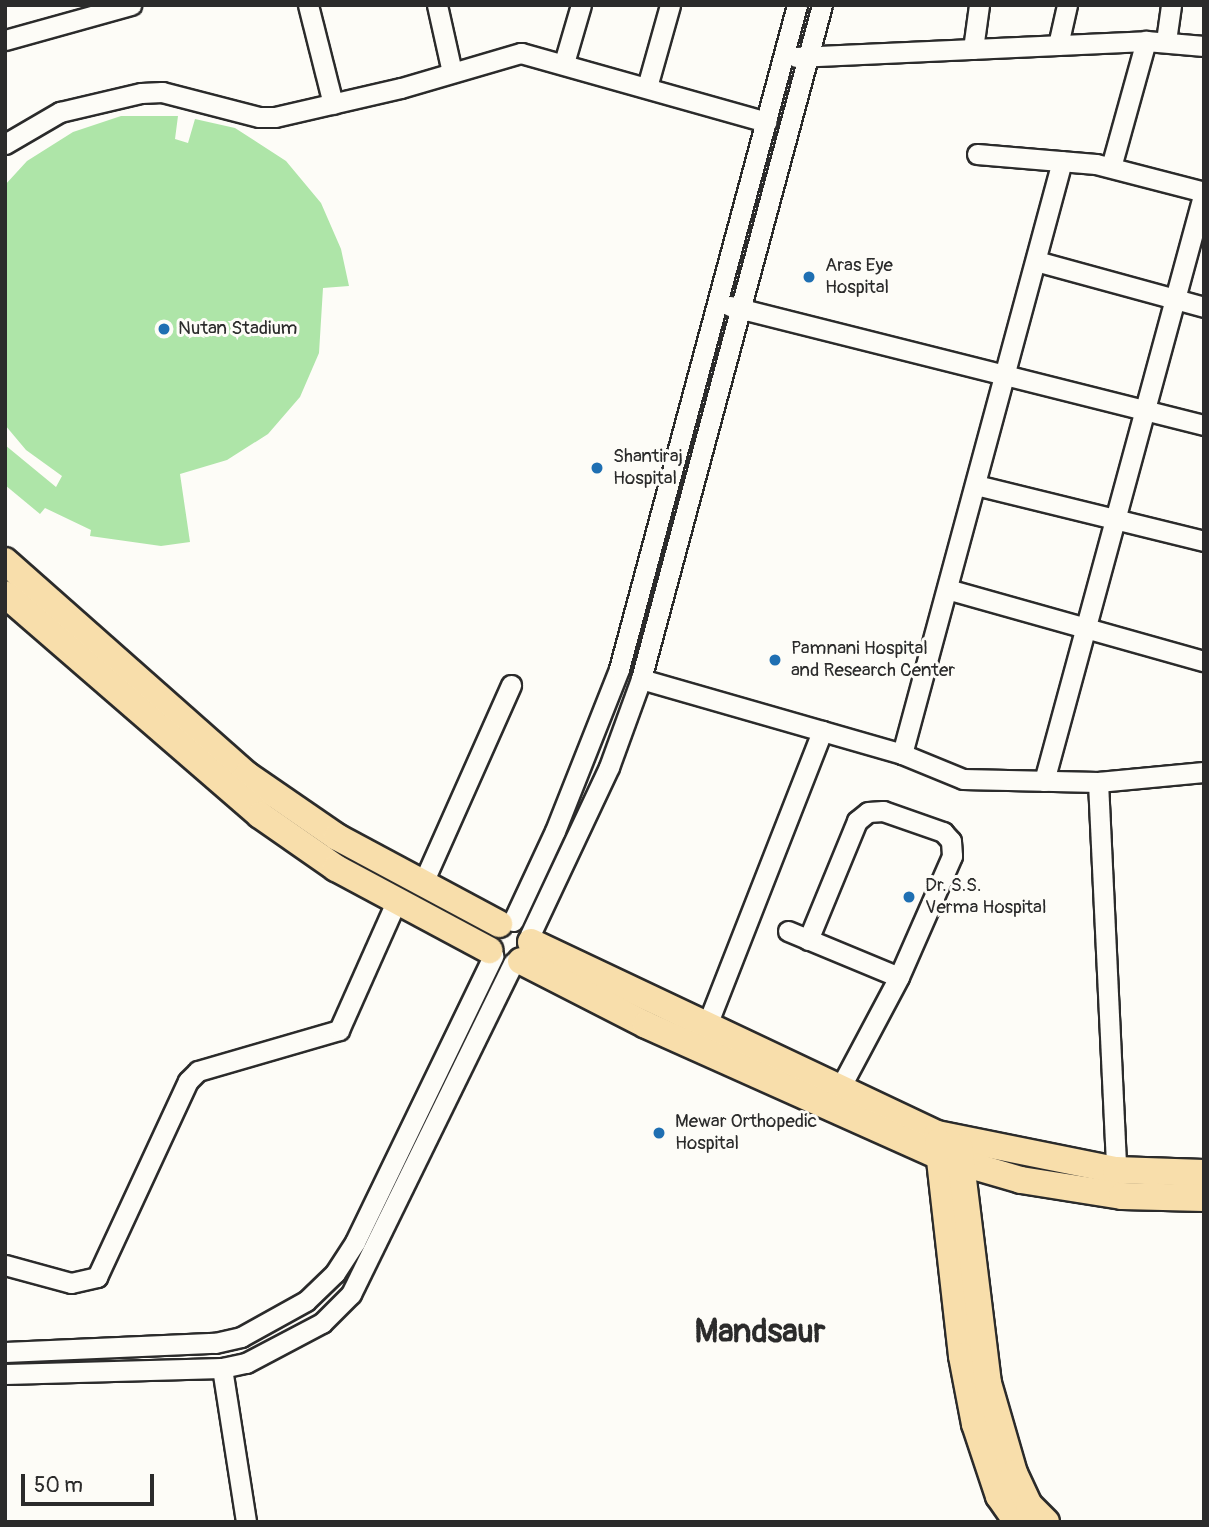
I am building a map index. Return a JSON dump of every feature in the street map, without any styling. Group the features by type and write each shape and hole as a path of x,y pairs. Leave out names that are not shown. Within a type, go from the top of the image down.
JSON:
{"main road":[{"path":"5,561 247,775 337,837 422,885 511,944 646,1025 949,1147 1021,1180 1122,1196 1204,1198"},
{"path":"5,594 260,815 336,867 397,900 511,944 707,1026 840,1088 949,1147 1116,1170 1204,1173"},
{"path":"949,1147 975,1424 999,1496 1017,1522"},
{"path":"949,1147 988,1383 1014,1473 1029,1505 1046,1522"}],"street":[{"path":"5,40 94,10 131,5"},
{"path":"308,5 333,104"},
{"path":"437,5 452,72"},
{"path":"564,63 581,5"},
{"path":"647,87 670,5"},
{"path":"5,1374 222,1368 246,1363 322,1323 351,1294 511,944 619,669 720,304 797,5"},
{"path":"5,1352 215,1343 241,1337 306,1301 335,1273 355,1242 511,944 609,768 641,679 822,5"},
{"path":"973,50 979,5"},
{"path":"1058,45 1067,5"},
{"path":"1166,41 1171,5"},
{"path":"783,58 1146,41 1204,46"},
{"path":"1111,167 1146,41"},
{"path":"5,144 60,112 141,93 162,92 259,117 333,104 452,72 506,53 564,63 766,122"},
{"path":"977,154 1111,167 1204,192 1044,781"},
{"path":"902,754 1062,161"},
{"path":"1036,261 1204,307"},
{"path":"720,304 1007,372 1204,425"},
{"path":"976,485 1204,541"},
{"path":"947,589 1204,661"},
{"path":"641,679 902,754 963,779 1098,782 1204,772"},
{"path":"422,885 511,685"},
{"path":"707,1026 822,731"},
{"path":"1098,782 1116,1170"},
{"path":"808,940 857,821 868,812 883,811 943,832 951,841 952,856 899,977 840,1088"},
{"path":"5,1265 72,1283 97,1277 188,1081 198,1071 339,1030 397,900"},
{"path":"788,931 899,977"},
{"path":"306,1301 322,1323"},
{"path":"241,1337 246,1363"},
{"path":"222,1368 246,1522"}],"green space":[{"name":"Nutan Stadium","path":"121,116 178,116 175,139 188,143 195,119 235,128 286,161 321,203 341,249 349,286 323,288 319,353 300,397 268,434 227,460 180,474 190,542 161,546 90,536 91,530 45,508 40,514 5,485 5,445 56,487 62,476 26,450 5,425 5,185 27,161 73,132"}],"place":[{"name":"Aras Eye Hospital","path":"809,277"},
{"name":"Nutan Stadium","path":"164,329"},
{"name":"Shantiraj Hospital","path":"597,468"},
{"name":"Pamnani Hospital and Research Center","path":"775,660"},
{"name":"Dr. S.S. Verma Hospital","path":"909,897"},
{"name":"Mewar Orthopedic Hospital","path":"659,1133"}],"district":[{"name":"Mandsaur","path":"760,1332"}]}
